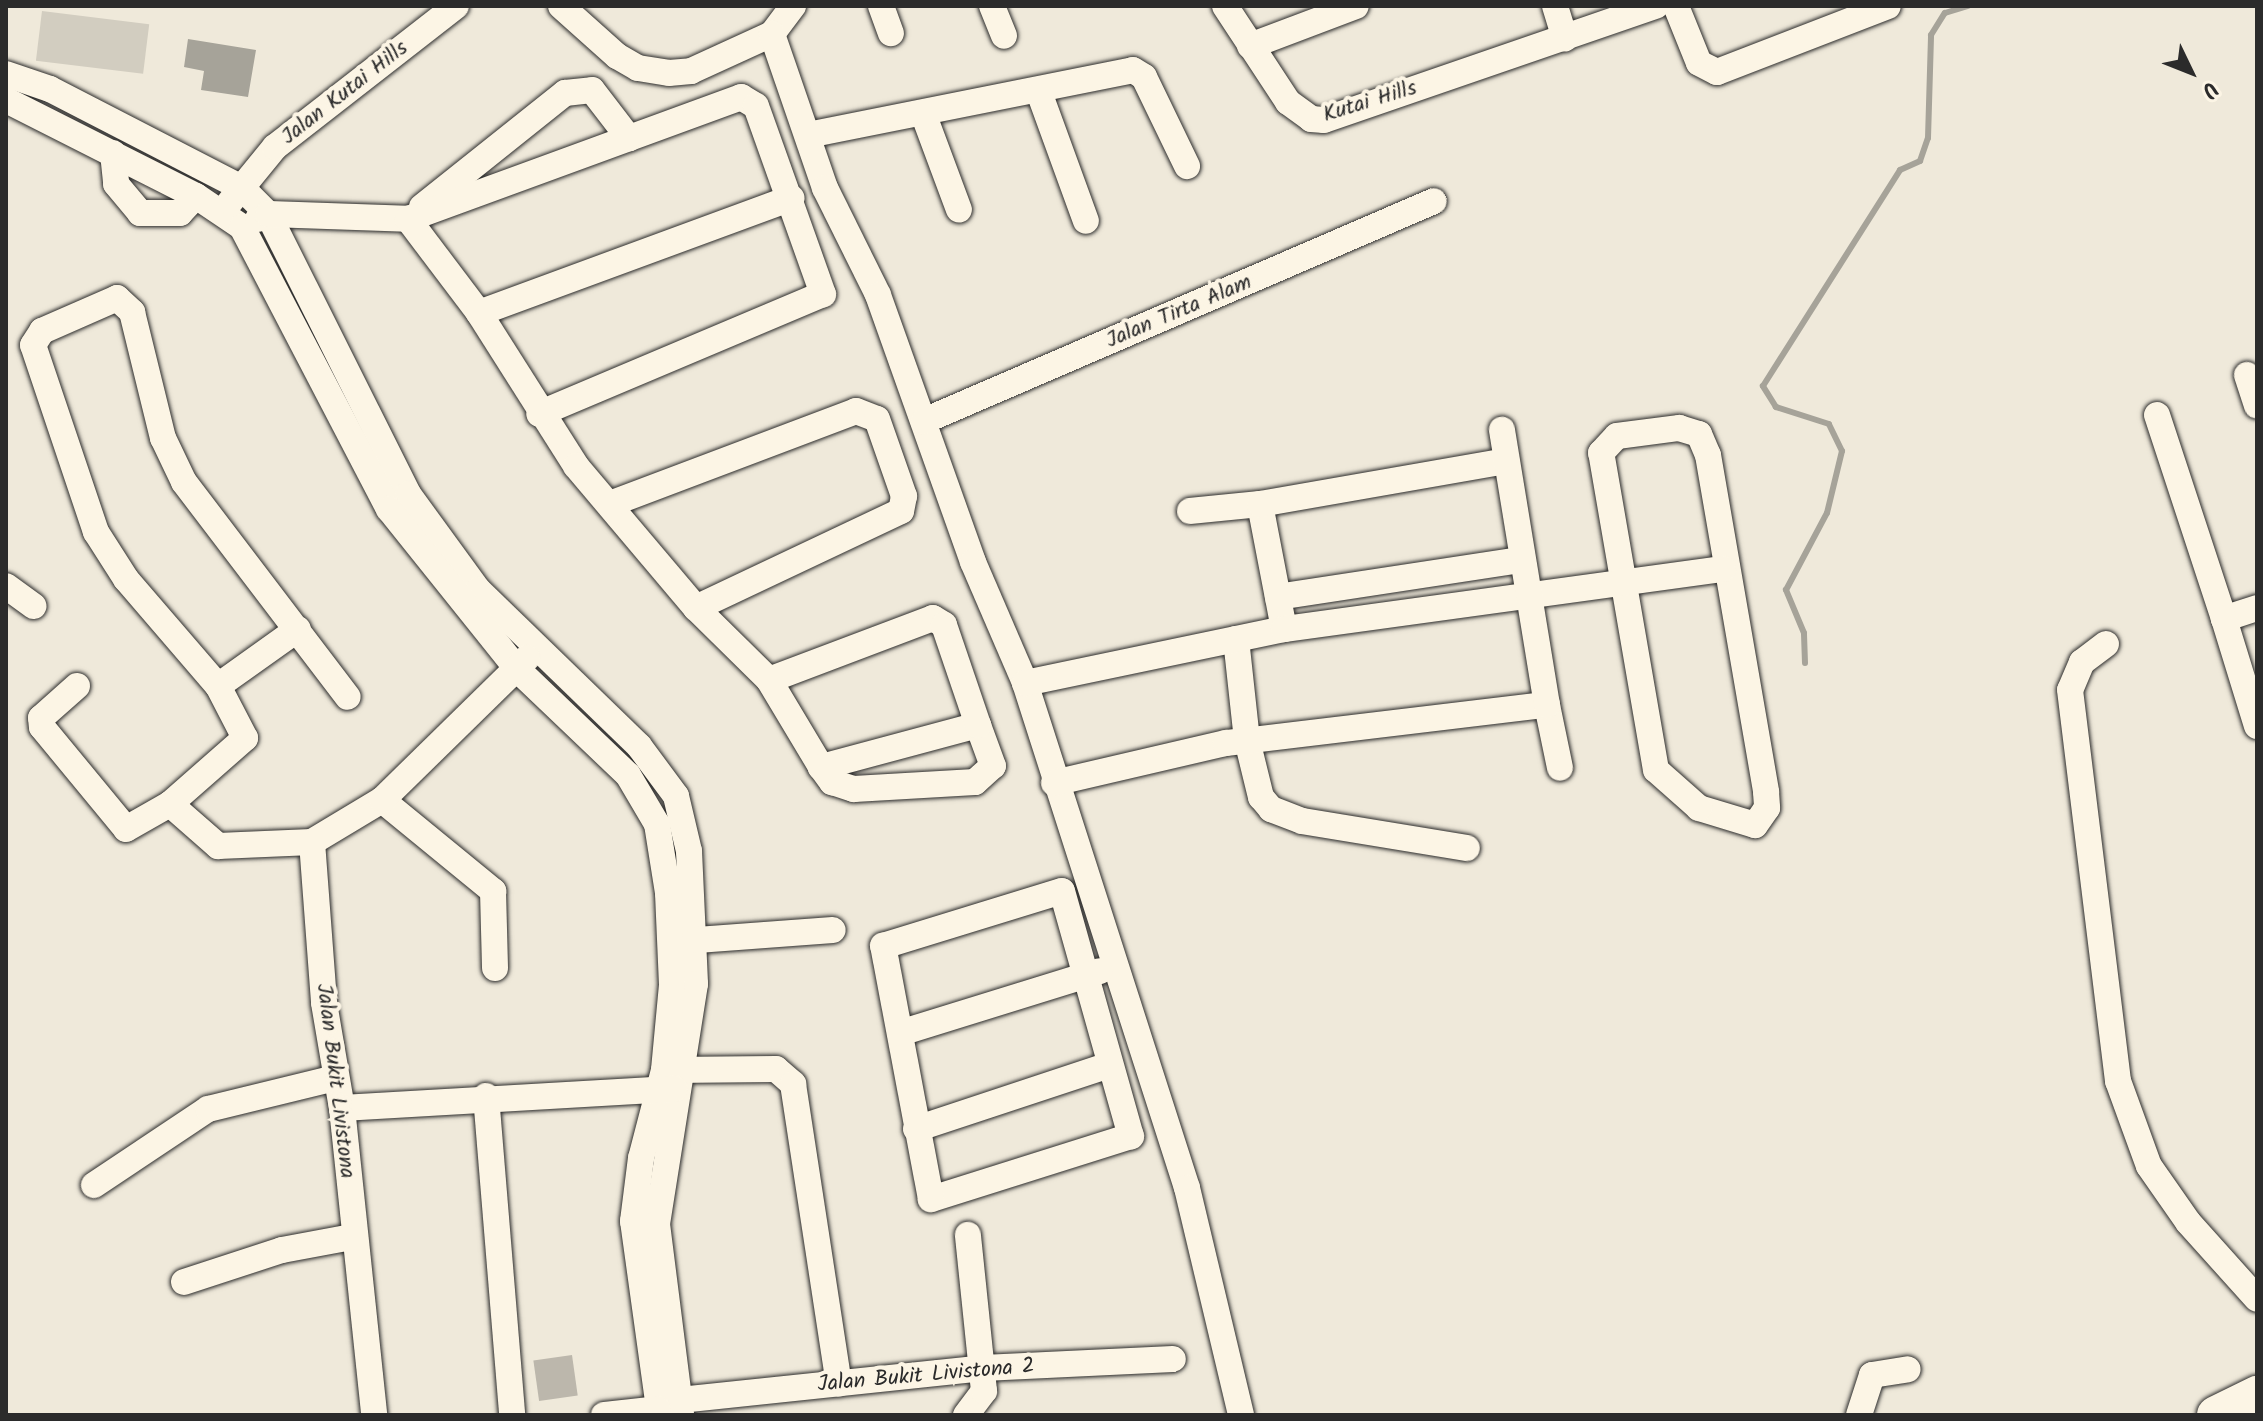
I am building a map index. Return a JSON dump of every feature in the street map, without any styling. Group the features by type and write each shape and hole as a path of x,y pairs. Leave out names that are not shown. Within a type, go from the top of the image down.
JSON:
{"highway":[{"path":"2216,1415 2257,1395"}],"street":[{"name":"Jalan Kutai Hills","path":"232,219 242,188 275,147 456,6"},
{"path":"561,6 617,56 638,68 669,73 691,71 772,34 793,6"},
{"path":"881,6 891,33"},
{"path":"992,6 1004,36"},
{"path":"1250,46 1356,6"},
{"path":"1555,6 1565,39"},
{"name":"Kutai Hills","path":"1235,8 1250,46 1288,102 1311,119 1324,120 1656,6"},
{"path":"1676,6 1699,63 1717,72 1888,6"},
{"path":"772,34 825,188 878,295 973,562 1025,683 1054,783 1187,1188 1241,1415"},
{"path":"808,135 1139,73 1187,166"},
{"path":"6,74 50,89 242,188 268,214 408,494 478,590 639,746 665,777 684,820 697,940 673,1079 657,1224 668,1398"},
{"path":"408,219 498,141 565,93 592,90 629,138"},
{"path":"1039,92 1086,221"},
{"path":"232,219 268,214 408,219 748,98 756,106 823,294 539,414"},
{"path":"6,100 196,196 232,219 389,509 517,669 609,754 657,824 672,948 673,1079"},
{"path":"923,113 959,210"},
{"path":"113,153 116,184 140,213 180,213 196,196"},
{"path":"479,313 791,198"},
{"name":"Jalan Tirta Alam","path":"924,421 1434,201"},
{"path":"408,219 479,313 539,414 696,608 769,680 821,767 838,786 854,789 975,782 993,766 944,625 933,618 769,680"},
{"path":"77,686 41,718 55,744 126,829 170,804 245,738 218,686 126,579 96,532 33,345 37,334 117,298 128,304 146,351 163,438 184,482 348,697"},
{"path":"2247,375 2257,405"},
{"path":"610,504 856,411 877,419 904,496 901,511 696,608"},
{"path":"2157,415 2257,726"},
{"path":"1679,428 1703,439 1723,569 1766,792 1762,818 1746,826 1685,800 1656,770 1627,585 1601,453 1617,436 1679,428"},
{"path":"1502,430 1521,560 1560,768"},
{"path":"1190,511 1260,504 1506,461"},
{"path":"1260,504 1284,629"},
{"path":"1278,597 1521,560"},
{"path":"1025,683 1284,629 1528,592 1627,585 1723,569"},
{"path":"6,586 34,606"},
{"path":"2224,619 2257,608"},
{"path":"218,686 298,629"},
{"path":"1236,639 1247,740 1261,797 1283,817 1467,848"},
{"path":"2106,644 2082,662 2070,690 2118,1081 2149,1166 2188,1222 2257,1299"},
{"path":"170,804 218,846 312,842 382,800 536,648"},
{"path":"1054,783 1247,740 1547,705"},
{"path":"821,767 978,725"},
{"path":"382,800 493,891 495,968"},
{"path":"657,824 684,820"},
{"name":"Jalan Bukit Livistona","path":"312,842 335,1078 342,1108 352,1237 374,1415"},
{"path":"1062,891 1131,1136 931,1199 900,1033 883,946 1062,891"},
{"path":"697,940 833,930"},
{"path":"900,1033 1115,966"},
{"path":"916,1129 1110,1065"},
{"path":"342,1108 776,1069 793,1084 839,1383"},
{"path":"94,1185 208,1109 335,1078"},
{"path":"486,1096 512,1415"},
{"path":"966,1415 982,1401 983,1368 968,1235"},
{"path":"184,1282 282,1250 352,1237"},
{"name":"Jalan Bukit Livistona 2","path":"604,1415 668,1398 983,1368 1173,1359"},
{"path":"1859,1415 1872,1375 1908,1369"}],"shaded area":[{"path":"42,11 149,24 143,74 36,61"},
{"path":"188,39 256,50 248,97 201,90 204,71 184,67"}],"building":[{"path":"572,1355 578,1396 539,1401 533,1360"}],"waterway":[{"path":"1805,663 1804,633 1786,590 1827,513 1842,451 1829,424 1776,407 1763,386 1900,170 1920,161 1928,138 1931,35 1945,13 1968,6"}]}
